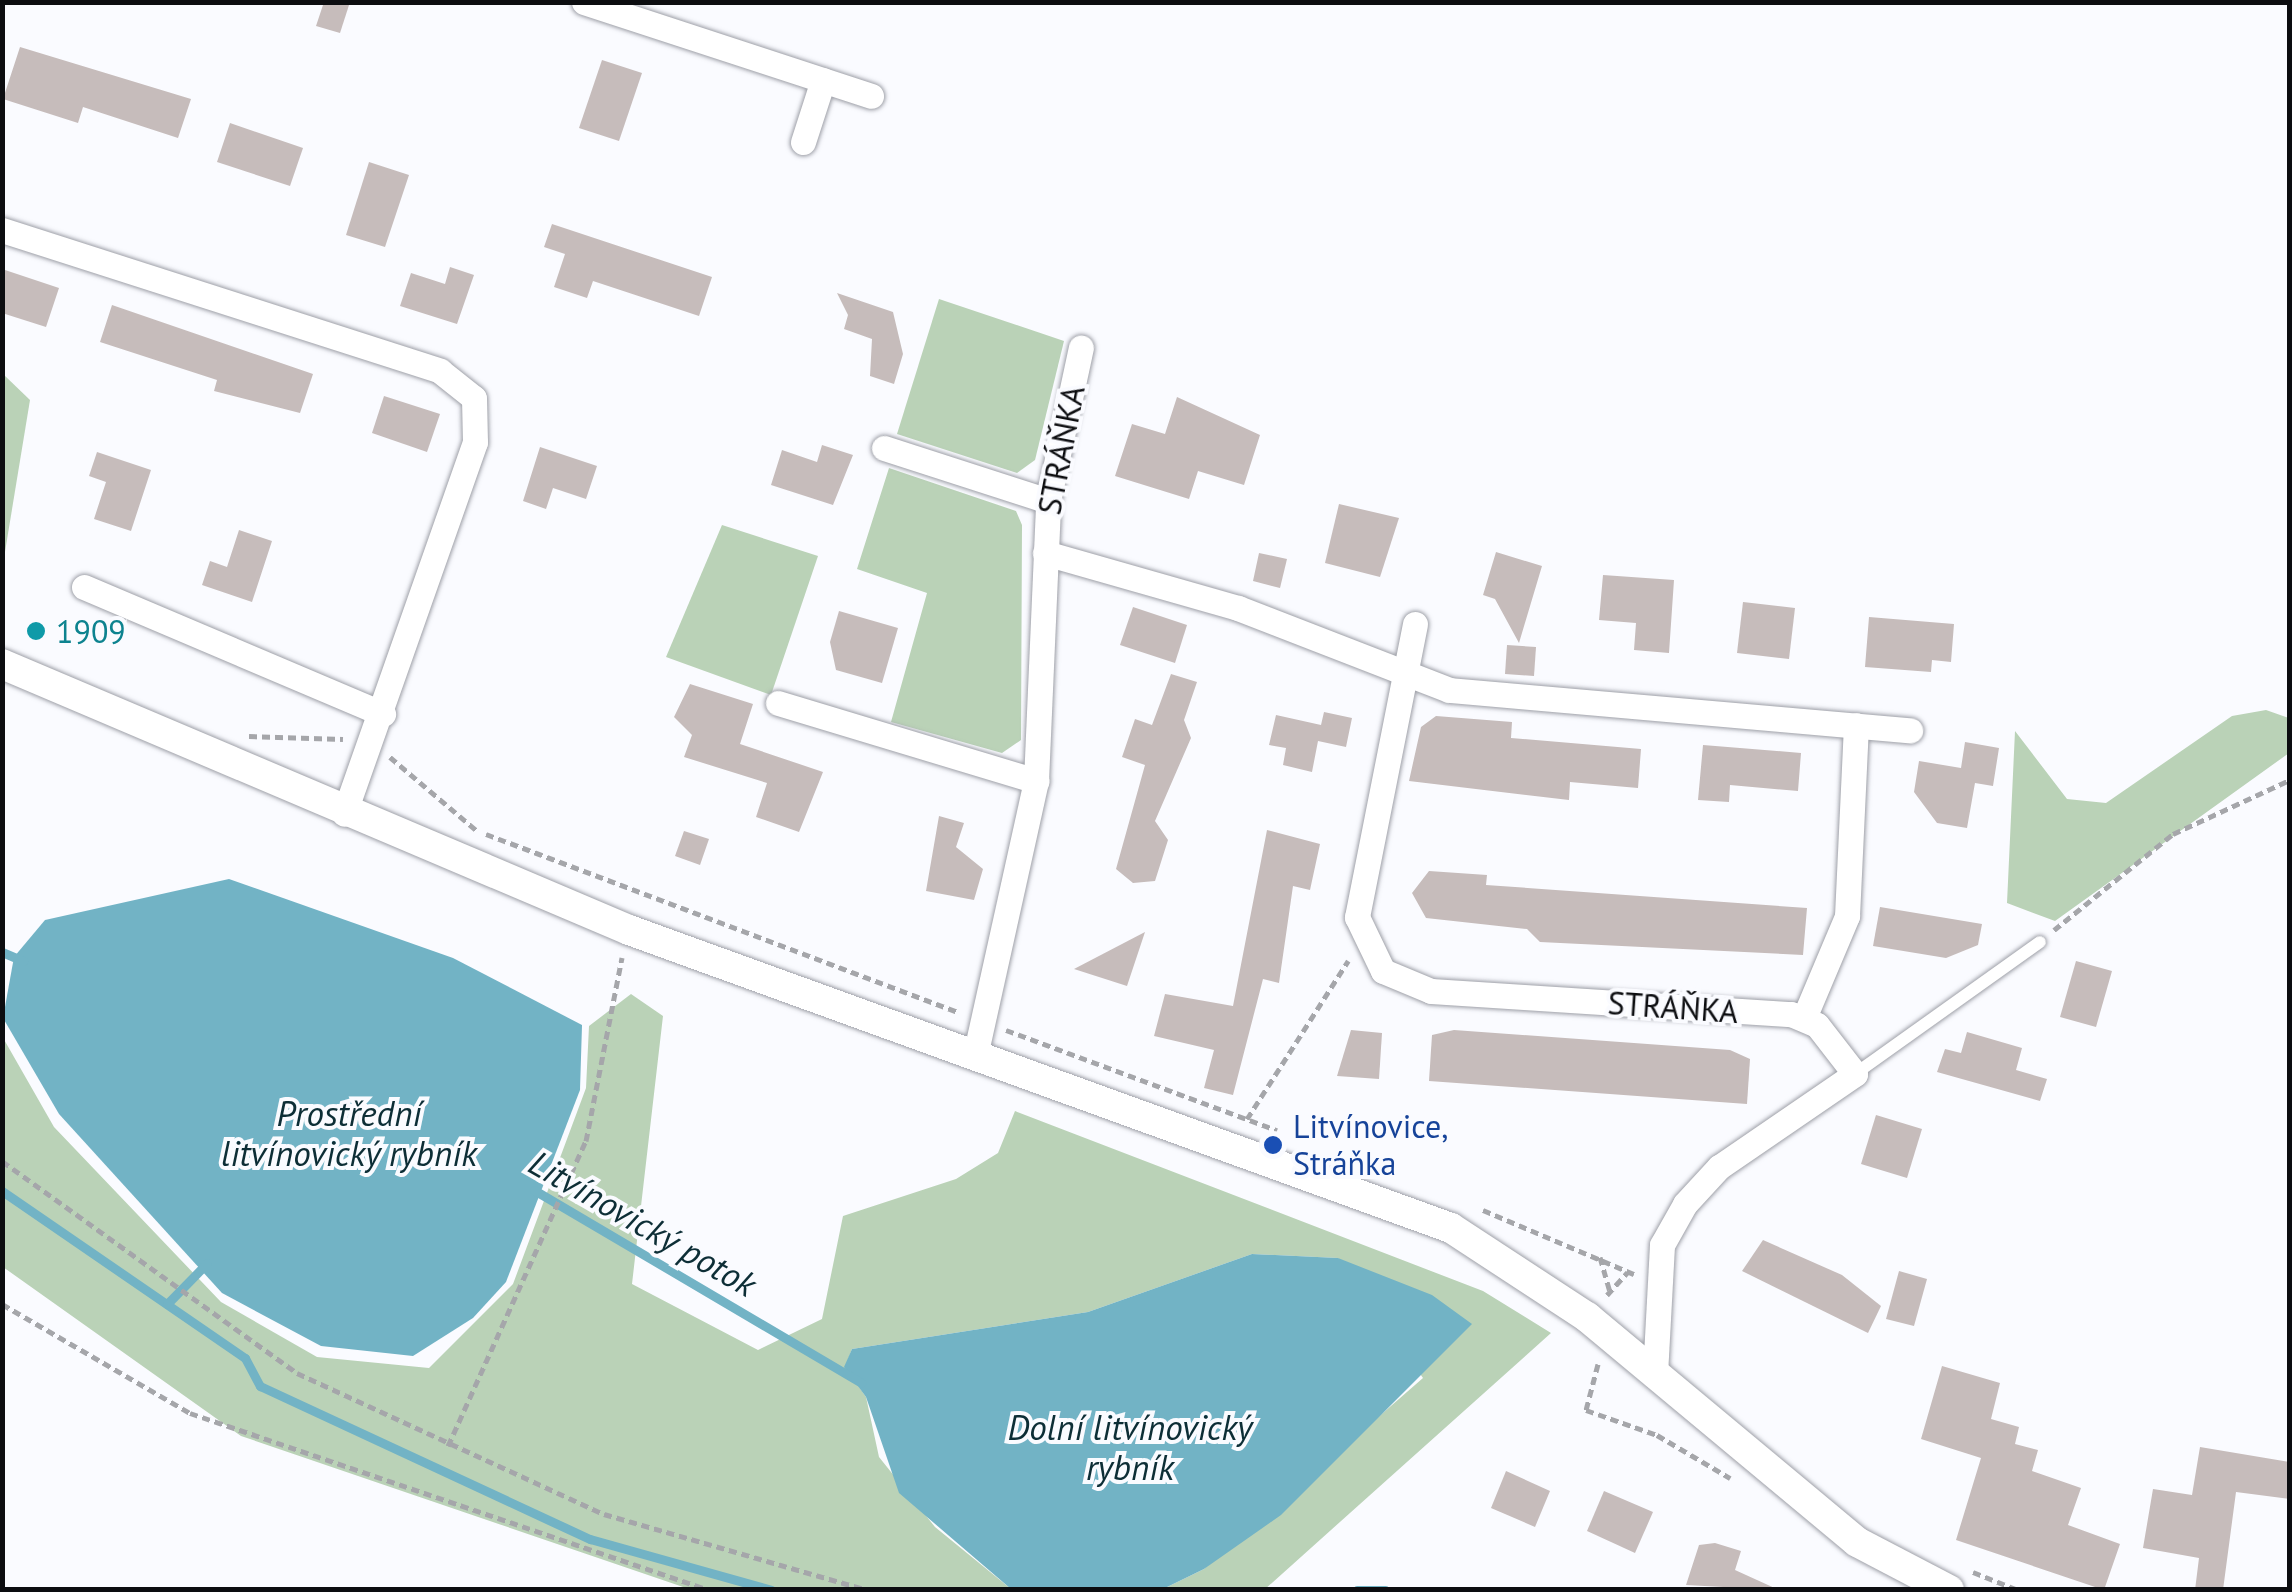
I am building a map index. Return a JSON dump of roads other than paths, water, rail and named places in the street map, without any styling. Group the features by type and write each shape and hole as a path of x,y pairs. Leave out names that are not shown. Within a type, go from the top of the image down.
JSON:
{"street":[{"path":"584,2 871,96"},
{"path":"802,142 823,80"},
{"path":"2,230 440,371 474,398 476,442 371,750 344,814"},
{"name":"STRÁŇKA","path":"976,1056 987,1024 1036,780 1048,501 1081,347"},
{"path":"884,448 1048,501"},
{"name":"STRÁŇKA","path":"1045,553 1238,608 1404,674 1476,695 1910,730"},
{"path":"84,588 382,714"},
{"path":"1404,674 1414,624"},
{"path":"2,664 344,814 629,930 1451,1228 1530,1275 1856,1542 1948,1590"},
{"name":"STRÁŇKA","path":"1404,674 1359,898 1364,944 1383,971 1431,990 1804,1018"},
{"path":"778,704 1036,780"},
{"path":"1655,1376 1662,1245 1696,1192 1855,1074 1804,1018 1847,916 1856,725"}],"lane":[{"path":"1855,1074 2040,942"}],"water":[{"name":"Prostřední litvínovický rybník","path":"229,879 453,958 582,1025 580,1090 506,1282 473,1318 413,1356 321,1346 222,1293 59,1114 3,1018 14,957 45,920"},
{"name":"Dolní litvínovický rybník","path":"1252,1254 1338,1258 1432,1295 1472,1324 1281,1515 1204,1569 1163,1589 1011,1589 899,1493 866,1397 844,1367 852,1349 1088,1312"}],"waterway":[{"name":"Litvínovický potok","path":"2,952 23,961"},
{"name":"Litvínovický potok","path":"534,1190 861,1383"},
{"name":"Litvínovický potok","path":"2,1191 245,1358 260,1386 590,1539 771,1590"},
{"path":"167,1304 207,1263"},
{"name":"Litvínovický potok","path":"1357,1590 1385,1590"}],"place":[{"name":"1909","path":"36,631"},
{"name":"Litvínovice, Stráňka","path":"1273,1145"}]}
